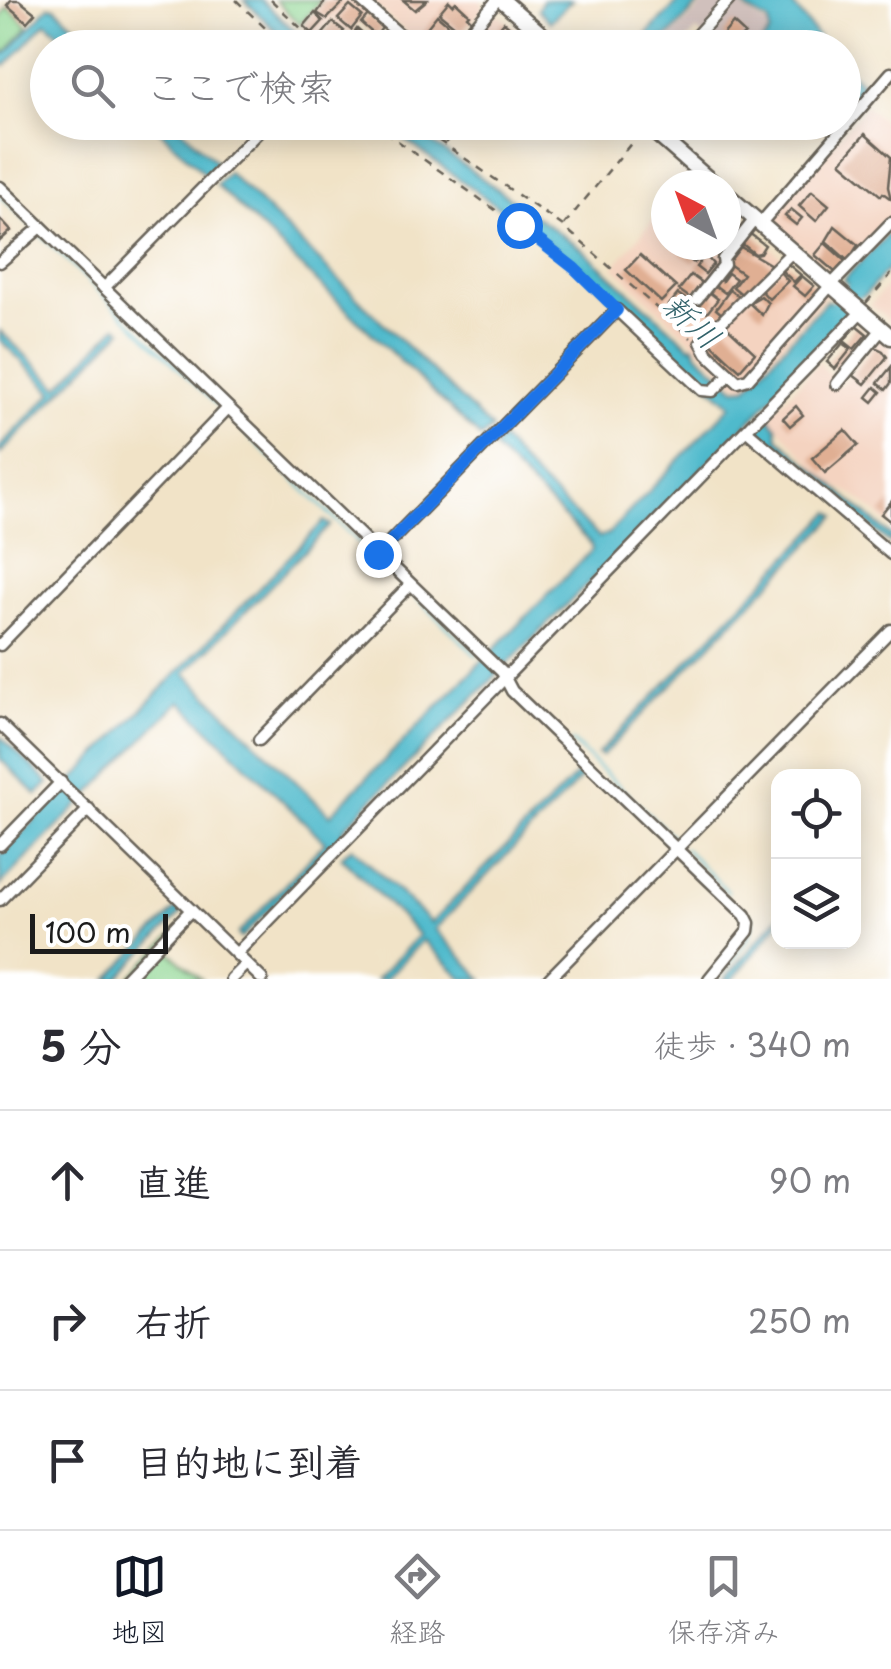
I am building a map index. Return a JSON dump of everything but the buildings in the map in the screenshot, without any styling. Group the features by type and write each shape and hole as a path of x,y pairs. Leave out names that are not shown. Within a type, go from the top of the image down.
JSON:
{"main road":[{"path":"500,0 536,30"},
{"path":"664,140 699,170"},
{"path":"741,207 886,333"}],"street":[{"path":"360,0 395,30"},
{"path":"473,30 500,0"},
{"path":"702,30 729,0"},
{"path":"861,107 891,74"},
{"path":"104,288 250,140"},
{"path":"697,299 724,265 723,259 832,140"},
{"path":"0,187 37,230 104,288 224,413 378,554 408,588 482,652 512,691 680,846 750,923 748,932 708,979"},
{"path":"792,252 701,342 738,382 748,379 891,223"},
{"path":"0,262 37,230"},
{"path":"378,554 617,310 702,390 713,391 728,375"},
{"path":"236,954 503,675 861,312"},
{"path":"837,384 886,333"},
{"path":"0,645 224,413"},
{"path":"746,431 891,554"},
{"path":"259,740 408,588"},
{"path":"549,979 891,630"},
{"path":"0,724 262,979"},
{"path":"0,844 63,784"},
{"path":"0,900 87,807"},
{"path":"124,979 191,910"},
{"path":"231,979 246,964"}],"path":[{"path":"236,0 267,30"},
{"path":"271,0 303,30"},
{"path":"396,140 519,225 574,268 617,310"},
{"path":"438,140 562,226 686,336 701,342"},
{"path":"562,226 632,140"},
{"path":"861,312 891,274"}],"shaded area":[{"path":"321,0 352,0 367,13 352,30 344,30 332,19 322,30 306,30 300,25"},
{"path":"368,0 481,0 484,8 465,30 404,30"},
{"path":"707,0 737,0 746,11 769,25 768,30 678,30"},
{"path":"492,15 499,15 516,30 479,30"},
{"path":"866,106 891,128 891,219 837,276 768,218 836,140 861,140 861,112"},
{"path":"651,222 651,260 741,260 741,223 827,295 745,386 736,384 614,267"},
{"path":"891,281 891,322 870,305"},
{"path":"880,337 891,346 891,526 854,495 828,482 768,416 819,362 839,387"}],"green space":[{"path":"275,0 321,0 300,25"},
{"path":"8,7 28,26 6,53 0,48 0,18"},
{"path":"179,928 179,936 169,951 201,979 130,977"}],"water":[{"path":"244,0 261,0 294,30 275,30"},
{"path":"543,0 572,0 550,22 538,9"},
{"path":"680,0 703,0 675,30 651,30"},
{"path":"738,0 789,0 813,30 770,30 769,22"},
{"path":"49,6 80,30 56,30 46,22 39,30 30,30 30,40 6,66 0,61 0,50 6,54"},
{"path":"170,140 193,140 217,163 206,175"},
{"path":"405,140 428,140 583,250 693,345 736,388 747,387 827,300 846,316 755,416 345,827 241,938 238,934 325,842 180,701 0,886 0,856 324,521 330,525 185,673 330,815 592,550 590,543 493,448 501,439 599,537 608,534 731,405 688,366 684,368 679,358 572,261"},
{"path":"228,172 492,429 481,438 216,185"},
{"path":"891,231 891,266 863,297 843,280"},
{"path":"117,326 122,330 0,454 0,447 53,392 0,340 0,331 59,387"},
{"path":"768,416 777,427 778,438 891,536 891,544 756,429"},
{"path":"831,512 836,516 602,756 598,754"},
{"path":"0,736 49,783 37,795 0,759"},
{"path":"581,770 586,773 435,929 483,979 463,979 423,940 385,979 376,979 419,935 341,857 352,847 431,923"},
{"path":"177,908 182,912 117,979 108,979"},
{"path":"771,925 771,933 733,979 725,979"}],"waterway":[{"path":"0,195 35,229"},
{"path":"40,234 222,410"},
{"path":"823,324 891,251"},
{"path":"227,415 405,587"},
{"path":"411,592 477,656"},
{"path":"571,741 678,842"},
{"path":"684,848 728,892"},
{"path":"716,979 747,941 751,915"}],"route":[{"path":"378,554 617,310 574,268 519,225"}],"water label":[{"name":"新川","path":"693,320"}]}
